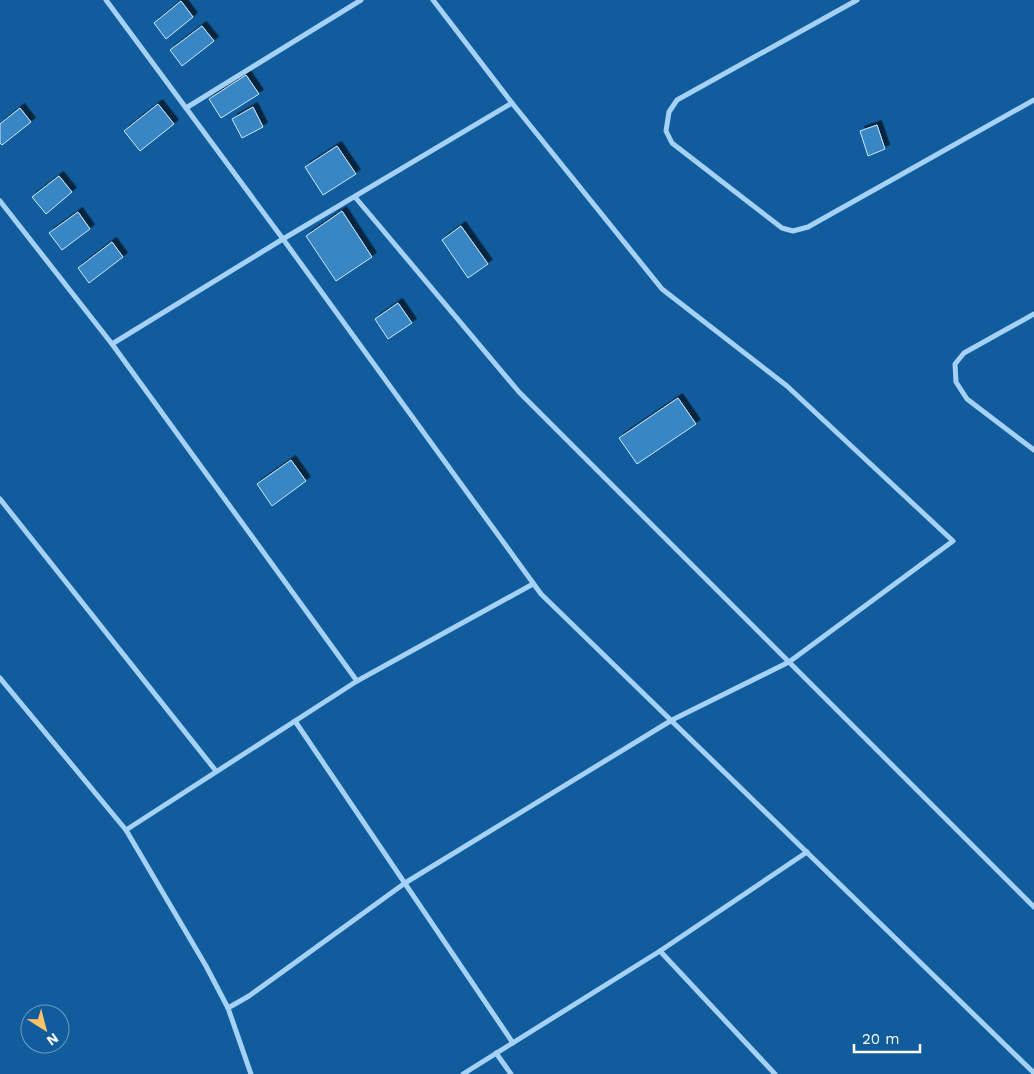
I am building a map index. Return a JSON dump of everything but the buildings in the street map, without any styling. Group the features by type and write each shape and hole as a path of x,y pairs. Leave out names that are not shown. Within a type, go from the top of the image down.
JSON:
{"street":[{"path":"106,0 283,239 541,594 1034,1073"},
{"path":"186,108 361,0"},
{"path":"228,1008 250,996 404,883 672,720 790,662 953,541 787,386 662,289 512,103 433,0"},
{"path":"857,0 677,100 669,112 666,131 672,143 782,228 793,231 808,227 1034,100"},
{"path":"112,344 283,239 512,103"},
{"path":"355,197 519,392 1034,907"},
{"path":"0,201 112,344 357,681"},
{"path":"1034,314 964,353 955,364 956,382 967,398 1034,450"},
{"path":"0,499 216,771"},
{"path":"126,830 357,681 534,584"},
{"path":"0,678 126,830 206,966 228,1008 251,1074"},
{"path":"295,721 513,1043"},
{"path":"463,1074 660,952 807,852"},
{"path":"660,952 775,1074"},
{"path":"496,1053 511,1074"}]}
